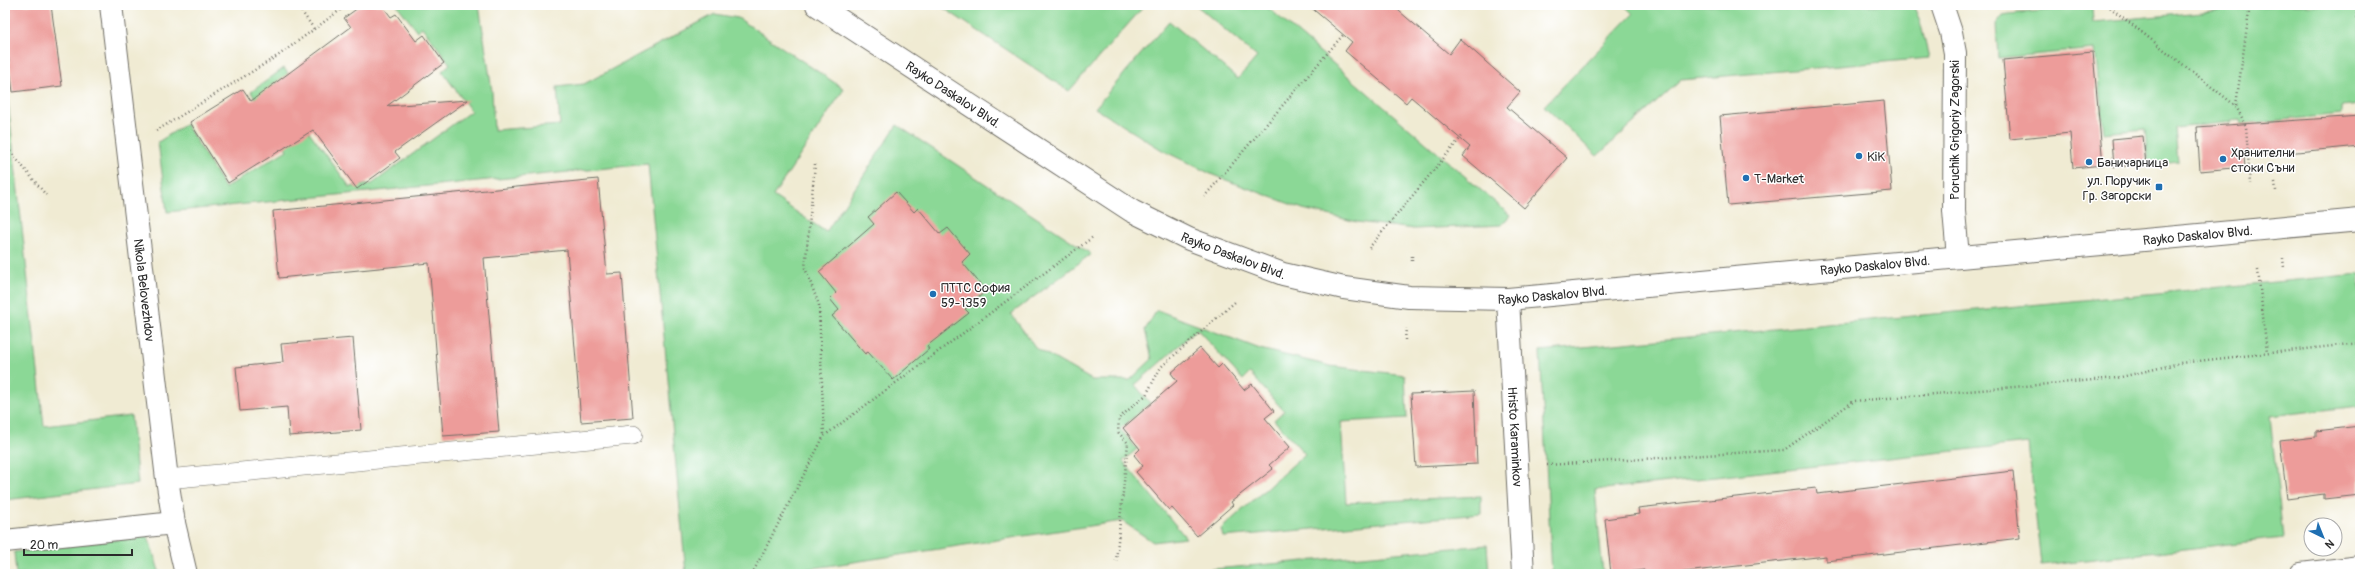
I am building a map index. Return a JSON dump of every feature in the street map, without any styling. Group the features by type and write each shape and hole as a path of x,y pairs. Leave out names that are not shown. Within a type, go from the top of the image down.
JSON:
{"street":[{"name":"Nikola Belovezhdov","path":"111,5 167,479 174,523 186,574"},
{"name":"Rayko Daskalov Blvd.","path":"817,5 1132,211 1189,239 1283,274 1344,288 1409,296 1508,299 2360,220"},
{"name":"Poruchik Grigoriy Zagorski","path":"1942,5 1952,32 1955,53 1954,210 1958,257"},
{"name":"Hristo Karaminkov","path":"1508,299 1523,574"},
{"path":"5,541 174,523"},
{"path":"2301,574 2360,567"}],"lane":[{"path":"167,479 633,435"}],"path":[{"path":"297,5 314,29"},
{"path":"128,148 280,55 347,5"},
{"path":"2107,5 2236,106 2246,126 2250,184"},
{"path":"2236,106 2250,5"},
{"path":"2356,5 2360,42"},
{"path":"1204,197 1343,35"},
{"path":"1369,248 1463,136"},
{"path":"5,145 46,195"},
{"path":"815,164 805,268 819,305 824,436"},
{"path":"2275,182 2276,190"},
{"path":"752,574 824,436 1093,237"},
{"path":"1412,253 1412,261"},
{"path":"2283,255 2284,268"},
{"path":"2258,270 2267,353"},
{"path":"1116,561 1128,443 1118,432 1119,418 1146,395 1162,367 1235,302"},
{"path":"1405,340 1406,325"},
{"path":"1517,468 1784,450 1854,401 2117,378 2180,363 2360,343"}],"green space":[{"path":"397,5 479,5 492,91 494,130 560,125 557,87 584,84 715,14 738,18 844,89 773,196 826,232 897,125 1091,254 1011,314 1036,348 1092,380 1130,380 1152,359 1145,330 1157,310 1260,349 1330,366 1405,375 1407,418 1341,422 1346,503 1481,496 1481,514 1223,537 1221,529 1305,454 1274,420 1284,411 1250,373 1243,380 1197,329 1135,385 1150,403 1120,429 1137,449 1123,461 1186,538 1153,542 1122,521 775,574 686,574 648,164 167,212 158,142 186,124 225,188 287,150 251,92 284,68 302,92 296,114 350,187 372,184 471,111 442,71 450,64 422,27 417,31"},
{"path":"939,5 1145,5 1069,91"},
{"path":"1196,5 1265,5 1510,215 1502,225 1414,229 1357,222 1303,209 1213,175 1162,150 1095,108 1169,21 1238,79 1257,57"},
{"path":"1624,5 1913,5 1920,21 1929,58 1681,80 1597,156 1544,106 1633,14"},
{"path":"2280,5 2360,5 2360,105 2341,107 2341,114 2242,124 2241,119 2232,120 2232,122 2175,128 2178,162 2148,165 2145,129 2104,133 2095,49 1998,58 1996,24 2003,15 2092,6 2093,22"},
{"path":"5,74 44,426 131,416 138,484 5,500"},
{"path":"2360,274 2360,406 2270,416 2283,538 2041,565 2028,443 1595,490 1603,574 1552,574 1540,351"},
{"path":"148,536 160,574 16,574 14,552"},
{"path":"1487,545 1489,574 1157,574"}],"building":[{"path":"5,5 51,5 62,86 13,92 5,31"},
{"path":"362,5 382,5 391,17 396,14 416,41 424,35 444,63 387,106 468,100 395,152 400,158 357,189 313,130 228,183 190,122 243,89 251,101 351,27 344,18"},
{"path":"1308,5 1392,5 1449,54 1460,39 1520,92 1507,107 1567,158 1524,208 1463,156 1470,147 1411,97 1406,103 1345,51 1352,42"},
{"path":"2093,52 2103,165 2073,168 2070,133 2010,139 2003,60"},
{"path":"1884,101 1892,191 1728,205 1720,116"},
{"path":"2360,116 2360,146 2244,157 2245,167 2200,171 2197,127"},
{"path":"2143,136 2146,164 2114,167 2112,139"},
{"path":"598,179 607,274 622,273 633,418 581,422 567,250 484,258 499,432 443,436 429,263 279,278 273,211"},
{"path":"896,192 914,212 918,208 940,234 948,228 970,254 962,262 986,291 965,309 969,313 927,346 929,349 893,380 868,352 865,354 832,316 839,310 830,299 836,293 819,272 874,224 868,217"},
{"path":"353,338 361,430 289,436 287,407 240,411 236,367 283,362 281,344"},
{"path":"1200,348 1218,368 1222,364 1244,390 1252,384 1274,411 1265,418 1290,447 1269,465 1273,469 1231,502 1233,505 1197,536 1172,508 1169,510 1136,472 1143,466 1134,455 1140,449 1123,428 1177,381 1171,373"},
{"path":"1474,391 1477,464 1416,467 1411,394"},
{"path":"2360,426 2360,495 2324,499 2324,494 2287,499 2280,441 2316,437 2316,431"},
{"path":"2013,471 2020,538 1826,561 1826,556 1667,574 1645,574 1644,570 1611,574 1605,519 1639,514 1638,508 1816,488 1817,494"}],"place":[{"name":"KiK","path":"1859,156"},
{"name":"Хранителни стоки Съни","path":"2223,159"},
{"name":"Баничарница","path":"2089,162"},
{"name":"T-Market","path":"1746,178"},
{"name":"ул. Поручик Гр. Загорски","path":"2159,187"},
{"name":"ПТТС София 59-1359","path":"933,294"}]}
